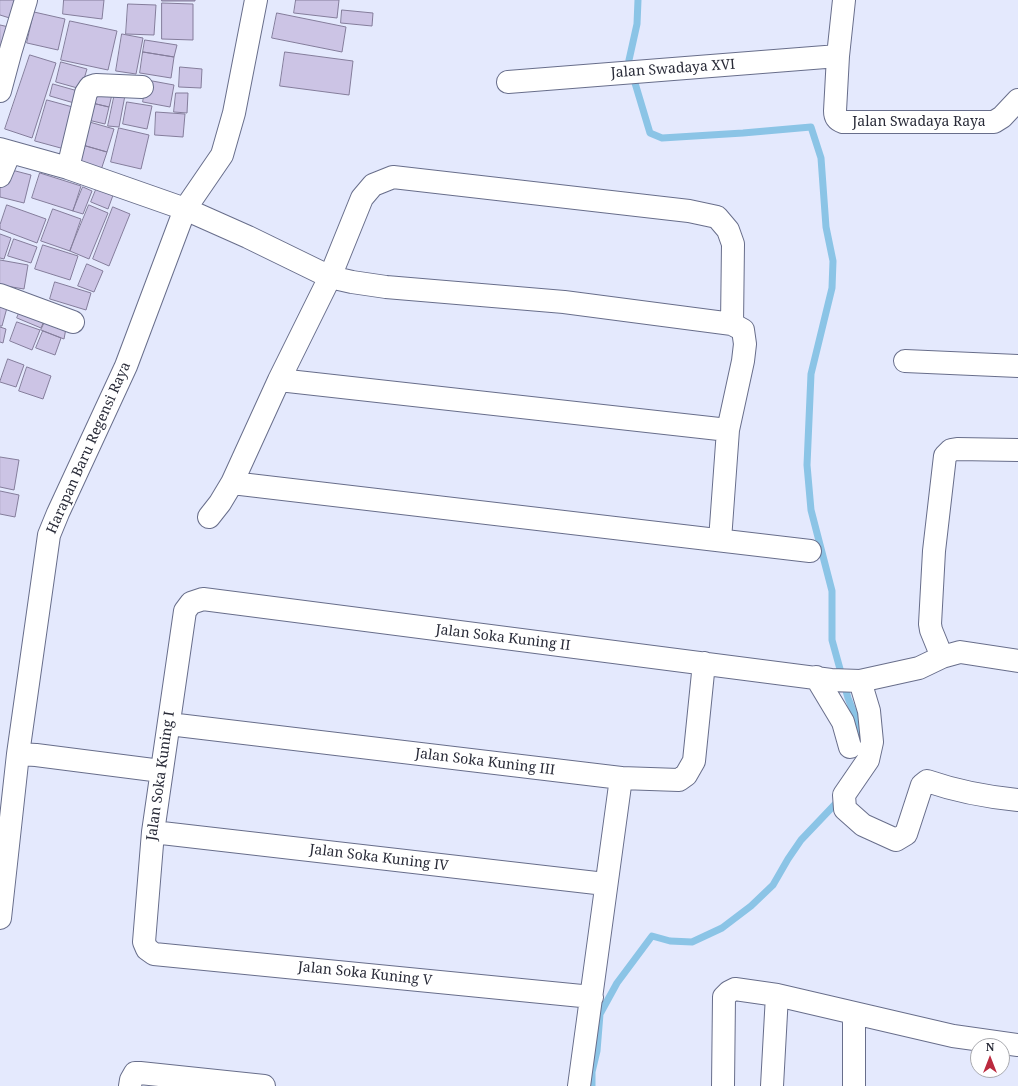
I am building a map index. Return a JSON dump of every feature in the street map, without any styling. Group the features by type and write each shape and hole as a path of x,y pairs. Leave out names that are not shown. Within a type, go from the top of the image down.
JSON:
{"street":[{"path":"0,91 26,0"},
{"name":"Harapan Baru Regensi Raya","path":"0,918 18,754 49,536 58,512 126,366 185,209 222,155 234,113 256,0"},
{"name":"Jalan Swadaya Raya","path":"844,0 838,56 835,116 838,120 843,122 994,122 1002,117 1018,100"},
{"name":"Jalan Swadaya XVI","path":"508,82 838,56"},
{"path":"68,168 86,93 90,87 96,85 142,87"},
{"path":"0,176 5,151 68,168 185,209 248,237 330,277 352,282 386,287 564,302 732,324 742,330 745,344 743,362 728,430 720,540"},
{"path":"209,517 220,503 232,482 279,380 330,277 362,198 373,185 393,177 689,211 717,217 728,230 733,244 732,324"},
{"path":"0,296 73,322"},
{"path":"905,362 1018,366"},
{"path":"279,380 728,430"},
{"path":"942,657 930,624 934,551 945,456 951,450 957,449 1018,450"},
{"path":"232,482 810,551"},
{"name":"Jalan Soka Kuning II","path":"185,611 192,603 203,599 838,680 918,668 942,657 960,652 1018,661"},
{"name":"Jalan Soka Kuning I","path":"144,942 153,832 185,611"},
{"name":"Jalan Soka Kuning III","path":"168,724 621,778 679,780 686,775 694,761 704,663"},
{"path":"838,680 843,722 850,747"},
{"path":"838,680 868,711 872,742 868,760 844,795 845,809 863,825 896,840 906,834 922,785 927,781 944,787 978,795 1018,800"},
{"path":"18,754 162,771"},
{"path":"579,1086 603,916 605,884 621,778"},
{"name":"Jalan Soka Kuning IV","path":"153,832 605,884"},
{"name":"Jalan Soka Kuning V","path":"144,942 147,949 154,954 592,997"},
{"path":"723,1086 724,997 729,992 736,989 777,995 953,1036 1018,1045"},
{"path":"772,1086 777,995"},
{"path":"854,1013 854,1086"},
{"path":"131,1082 135,1074 140,1073 264,1086"}],"building":[{"path":"0,0 21,0 16,20 0,15"},
{"path":"64,0 104,0 102,19 63,14"},
{"path":"195,0 195,1 162,1"},
{"path":"296,0 339,0 337,18 294,13"},
{"path":"162,3 193,4 193,40 162,39"},
{"path":"128,4 156,5 154,35 126,34"},
{"path":"342,10 373,13 372,26 341,23"},
{"path":"34,12 65,19 58,50 27,43"},
{"path":"277,13 346,27 342,52 272,38"},
{"path":"70,21 117,31 108,70 61,60"},
{"path":"0,25 9,27 0,63"},
{"path":"122,34 143,38 136,74 116,71"},
{"path":"145,40 177,45 174,57 143,52"},
{"path":"143,52 174,57 171,78 140,73"},
{"path":"285,52 353,61 349,95 280,86"},
{"path":"30,55 56,63 32,138 5,129"},
{"path":"61,62 87,69 81,89 56,82"},
{"path":"180,67 202,69 201,88 179,87"},
{"path":"147,80 174,85 170,107 143,102"},
{"path":"53,84 85,93 81,105 50,96"},
{"path":"96,86 113,90 109,107 92,103"},
{"path":"116,88 126,90 119,127 108,126"},
{"path":"176,93 188,93 187,113 174,112"},
{"path":"47,100 80,109 68,150 35,141"},
{"path":"127,102 152,106 147,129 123,124"},
{"path":"92,103 109,107 105,124 88,120"},
{"path":"156,112 185,114 183,137 155,135"},
{"path":"86,121 114,129 107,152 79,144"},
{"path":"119,128 149,135 141,169 111,162"},
{"path":"79,144 107,152 100,173 72,165"},
{"path":"4,168 31,175 24,203 0,197 0,184"},
{"path":"40,173 81,186 73,211 32,198"},
{"path":"100,180 116,187 108,209 91,202"},
{"path":"83,187 92,191 83,214 73,211"},
{"path":"7,205 46,219 37,243 0,229"},
{"path":"89,205 108,213 89,259 70,251"},
{"path":"113,207 130,214 109,266 93,259"},
{"path":"53,209 81,219 70,251 41,241"},
{"path":"0,234 11,238 4,259 0,258"},
{"path":"14,239 37,247 31,263 8,256"},
{"path":"43,245 78,256 70,280 35,269"},
{"path":"0,260 28,265 24,289 0,285"},
{"path":"87,264 103,271 94,292 78,286"},
{"path":"55,282 91,293 86,310 50,299"},
{"path":"0,301 8,304 2,326 0,326"},
{"path":"23,304 47,314 41,328 17,318"},
{"path":"48,316 67,323 64,339 41,330"},
{"path":"17,322 40,330 32,350 10,341"},
{"path":"0,327 6,329 3,343 0,342"},
{"path":"43,331 61,338 55,355 36,348"},
{"path":"8,359 24,365 16,387 0,382"},
{"path":"27,367 51,376 43,399 19,391"},
{"path":"0,457 19,460 14,490 0,487"},
{"path":"0,491 19,495 15,517 0,514"}],"waterway":[{"path":"629,60 637,24 638,0"},
{"path":"635,83 650,133 662,138 811,127 821,158 826,227 833,261 832,288 811,374 807,465 811,510 832,591 832,640 848,698 861,731 859,750"},
{"path":"592,1086 592,1072 597,1051 600,1014 617,983 652,936 670,941 692,942 722,928 751,906 773,885 801,840 840,799"}]}
